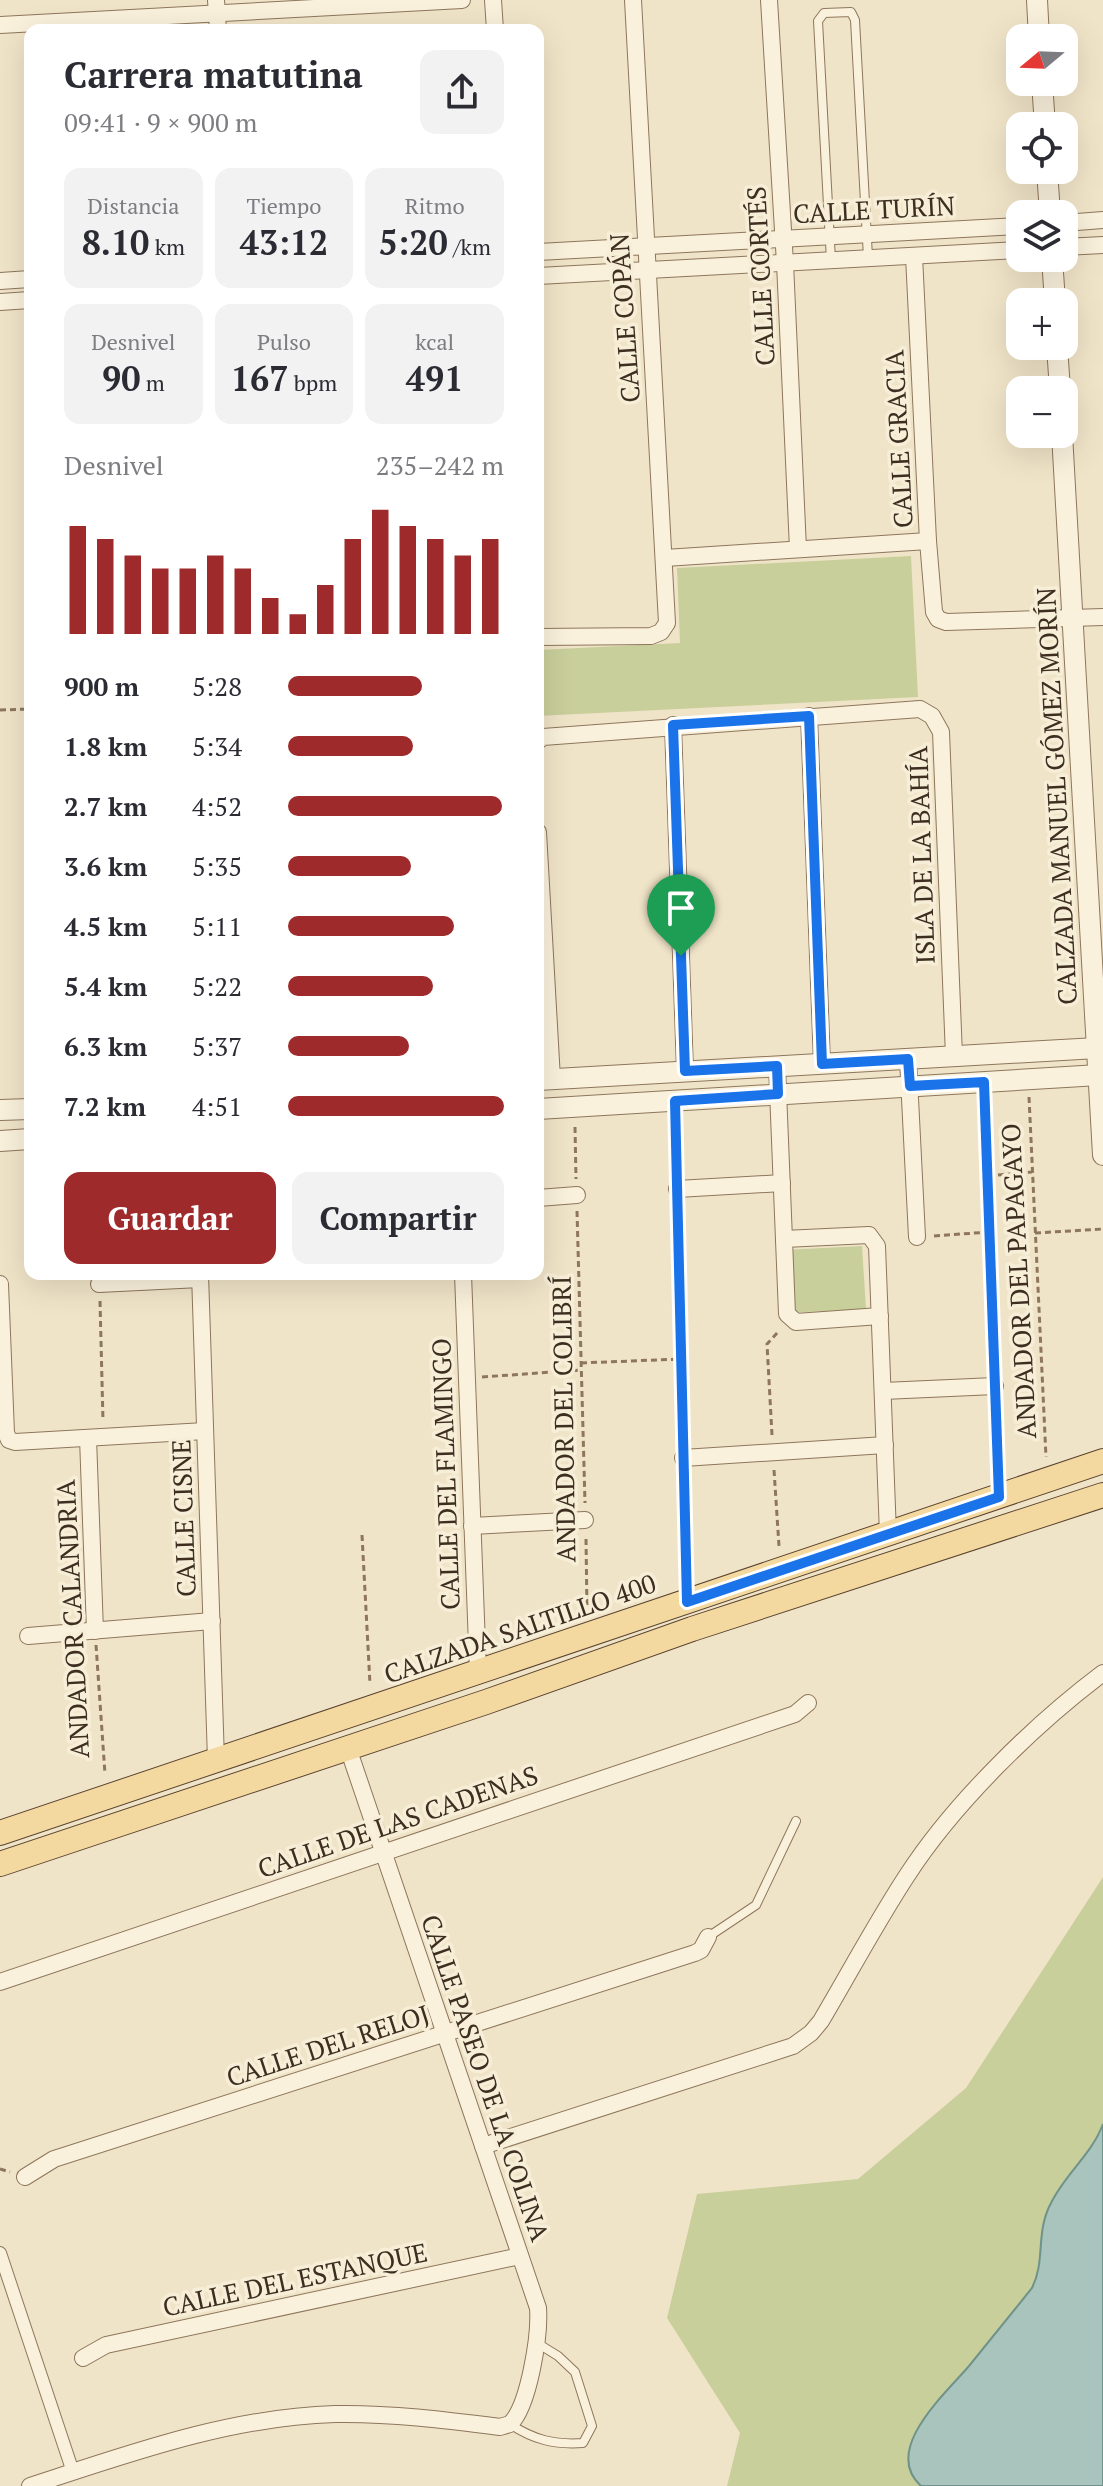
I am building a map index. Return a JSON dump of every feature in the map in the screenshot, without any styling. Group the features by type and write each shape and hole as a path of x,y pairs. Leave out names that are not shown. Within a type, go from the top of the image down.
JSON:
{"main road":[{"name":"CALZADA SALTILLO 400","path":"0,1833 1103,1461"},
{"path":"0,1864 692,1629 1103,1495"}],"street":[{"path":"0,25 462,0"},
{"path":"493,0 495,24"},
{"name":"CALLE COPÁN","path":"544,637 651,636 661,632 667,623 633,0"},
{"name":"CALLE CORTÉS","path":"769,0 798,549"},
{"path":"1037,0 1038,24"},
{"path":"1078,222 1103,220"},
{"name":"CALLE TURÍN","path":"544,252 1006,227"},
{"path":"1078,246 1103,245"},
{"name":"CALLE TURÍN","path":"544,276 1006,251"},
{"name":"CALLE GRACIA","path":"914,256 934,612 938,619 946,622 1073,618"},
{"path":"0,281 24,279"},
{"path":"0,302 24,300"},
{"name":"CALZADA MANUEL GÓMEZ MORÍN","path":"1063,448 1097,932 1097,1048 1103,1155"},
{"path":"665,558 928,541"},
{"path":"1073,618 1103,617"},
{"name":"ISLA DE LA BAHÍA","path":"544,737 920,709 932,716 941,732 954,1056"},
{"path":"809,716 822,1064"},
{"path":"673,725 685,1071"},
{"path":"544,1044 545,1079 1097,1048"},
{"path":"908,1059 917,1237"},
{"path":"777,1066 787,1314 796,1322 880,1316"},
{"path":"544,1109 1099,1075"},
{"path":"0,1110 24,1109"},
{"path":"0,1128 0,1141 24,1139"},
{"path":"677,1189 782,1183"},
{"path":"544,1198 577,1195"},
{"path":"784,1239 869,1235 877,1246 888,1534"},
{"path":"99,1284 157,1280"},
{"name":"CALLE CISNE","path":"200,1280 216,1760"},
{"name":"CALLE DEL FLAMINGO","path":"463,1280 478,1672"},
{"path":"0,1284 6,1433 9,1440 205,1431"},
{"path":"883,1391 995,1386"},
{"name":"ANDADOR CALANDRIA","path":"95,1631 96,1438"},
{"path":"683,1458 885,1445"},
{"path":"472,1526 585,1520"},
{"path":"28,1636 212,1621"},
{"path":"483,2146 793,2046 811,2033 909,1873 941,1829 1007,1758 1103,1673"},
{"name":"CALLE DE LAS CADENAS","path":"0,1982 795,1714 808,1703"},
{"name":"CALLE PASEO DE LA COLINA","path":"348,1748 538,2308 537,2343 521,2409 510,2424"},
{"name":"CALLE DEL RELOJ","path":"25,2177 54,2159 695,1953 701,1950 708,1937"},
{"path":"0,2253 73,2472"},
{"name":"CALLE DEL ESTANQUE","path":"83,2358 106,2345 520,2256"},
{"path":"30,2486 156,2445 267,2422 333,2414 418,2417 500,2427 510,2424"}],"lane":[{"path":"831,260 818,21 824,13 851,12 855,20 868,258"},
{"path":"708,1937 756,1905 796,1821"},
{"path":"510,2424 530,2437 561,2445 583,2443 592,2426 575,2372 558,2356 537,2343"}],"path":[{"path":"0,710 24,709"},
{"name":"ANDADOR DEL PAPAGAYO","path":"1028,1079 1047,1480"},
{"name":"ANDADOR DEL PAPAGAYO","path":"984,1082 999,1497"},
{"path":"675,1101 687,1602"},
{"name":"ANDADOR DEL COLIBRÍ","path":"574,1107 588,1635"},
{"path":"988,1176 1032,1172"},
{"path":"1035,1233 1103,1229"},
{"path":"96,1438 99,1284"},
{"path":"581,1363 681,1359"},
{"path":"467,1378 581,1370"},
{"path":"362,1535 372,1708"},
{"name":"ANDADOR CALANDRIA","path":"95,1631 107,1797"}],"green space":[{"path":"911,556 918,697 544,716 544,650 680,643 677,568"},
{"path":"862,1246 866,1309 786,1313 783,1250"},
{"path":"1103,1877 1103,2486 727,2486 740,2433 667,2318 697,2194 858,2179 966,2088"}],"water":[{"path":"1103,2124 1103,2486 921,2486 911,2472 908,2456 921,2423 1032,2288 1039,2267 1046,2214"}],"route":[{"path":"809,716 822,1064 908,1059 910,1086 984,1082 999,1497 687,1602 675,1101 778,1094 777,1066 685,1071 681,956 673,725 809,716"}]}
